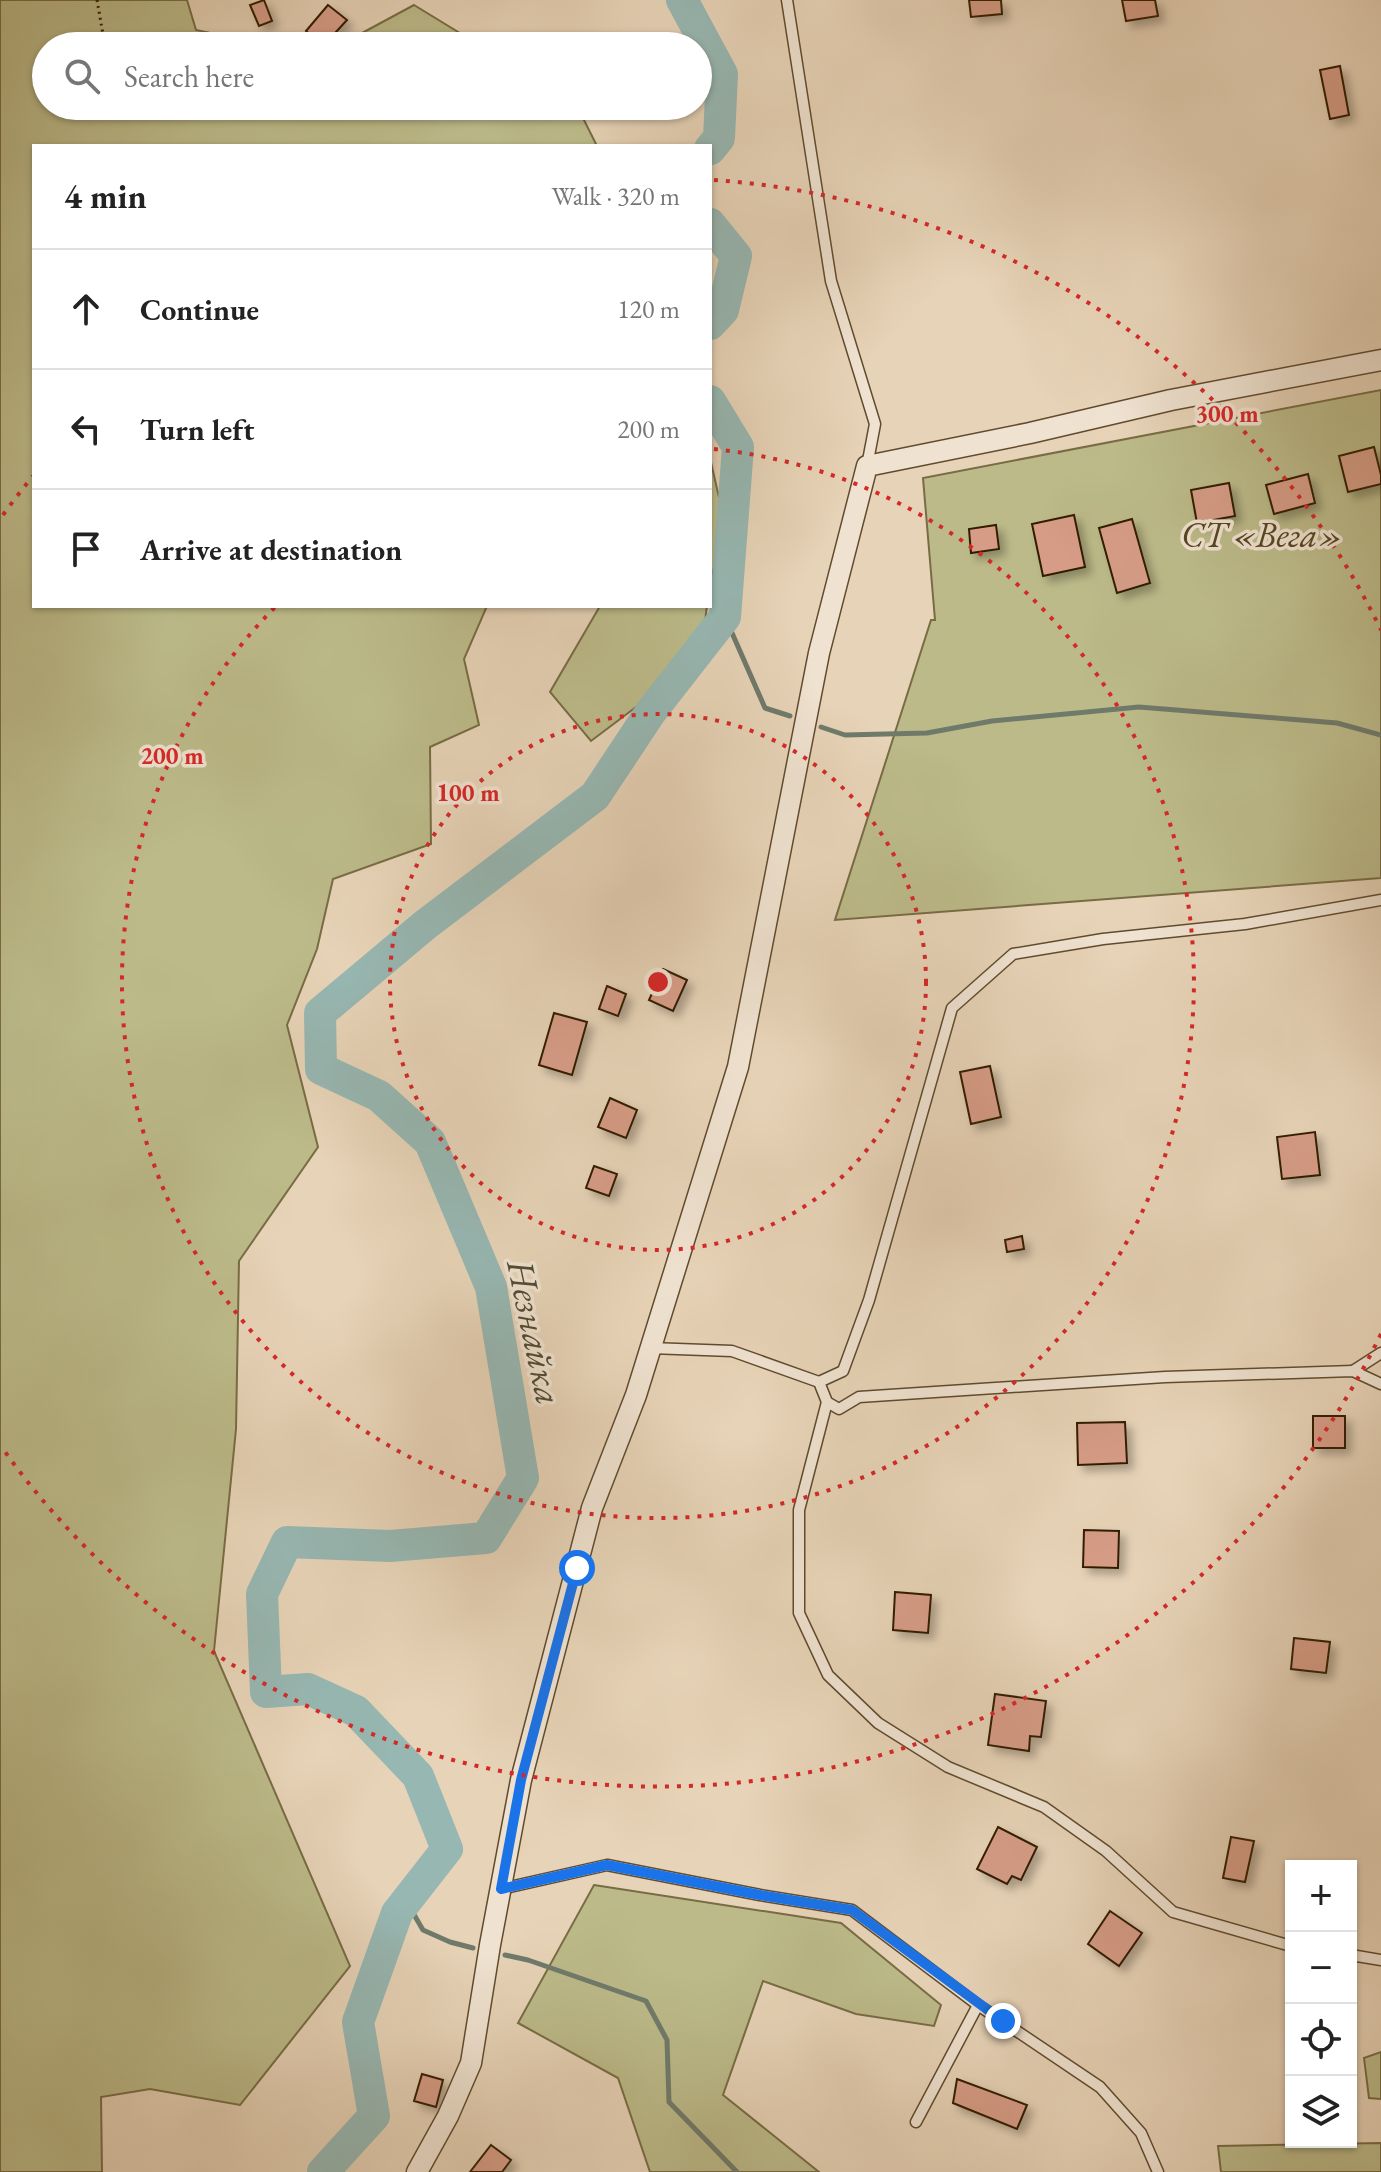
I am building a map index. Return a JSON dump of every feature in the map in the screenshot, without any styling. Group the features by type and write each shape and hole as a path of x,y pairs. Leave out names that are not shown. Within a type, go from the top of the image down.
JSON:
{"street":[{"path":"417,2172 448,2116 471,2063 521,1780 592,1508 636,1395 738,1067 819,653 867,466 999,440 1171,400 1381,360"}],"lane":[{"path":"787,0 831,281 875,424 867,466"},
{"path":"650,1348 732,1351 819,1382 843,1371 869,1300 952,1008 1013,954 1103,939 1245,924 1381,900"},
{"path":"1353,1371 1381,1353"},
{"path":"827,1402 839,1409 859,1397 1165,1377 1353,1371 1381,1384"},
{"path":"819,1382 827,1402 799,1510 799,1613 828,1675 878,1723 948,1767 1044,1807 1106,1851 1173,1912 1285,1944"},
{"path":"501,1889 607,1865 852,1910 978,2005 1100,2087 1141,2133 1158,2172"},
{"path":"1357,1956 1381,1960"},
{"path":"916,2122 978,2005"}],"path":[{"path":"97,0 103,32"}],"green space":[{"path":"0,0 187,0 196,30 206,32 32,32 32,120 584,120 596,144 32,144 32,608 486,608 464,659 479,725 430,747 431,844 333,879 317,949 287,1025 318,1147 239,1261 236,1429 214,1651 350,1966 240,2105 150,2089 101,2097 102,2172 0,2172"},
{"path":"414,5 458,32 364,32"},
{"name":"СТ «Вега»","path":"1381,390 1381,878 835,920 931,620 935,620 923,478"},
{"path":"712,467 723,515 712,579"},
{"path":"599,608 707,608 704,629 640,704 591,741 550,692"},
{"path":"594,1885 841,1923 941,2005 934,2026 856,2014 763,1981 723,2095 819,2172 650,2172 618,2078 518,2023"},
{"path":"1381,2052 1381,2099 1369,2098 1364,2058"},
{"path":"1357,2143 1381,2143 1381,2172 1221,2172 1218,2146 1357,2148"}],"building":[{"path":"264,0 272,21 259,26 250,5"},
{"path":"969,0 1001,0 1002,14 971,17"},
{"path":"1122,0 1155,0 1158,16 1126,21"},
{"path":"328,5 347,20 336,32 306,31"},
{"path":"1340,66 1349,115 1330,119 1320,70"},
{"path":"1374,447 1381,484 1348,492 1339,456"},
{"path":"1308,474 1315,503 1274,514 1266,485"},
{"path":"1229,483 1235,516 1197,523 1191,490"},
{"path":"1074,515 1085,567 1043,576 1032,524"},
{"path":"1132,519 1150,583 1117,593 1099,528"},
{"path":"996,525 999,549 971,553 969,529"},
{"path":"663,969 687,980 673,1011 649,1000"},
{"path":"607,986 626,994 618,1016 599,1009"},
{"path":"554,1013 587,1022 572,1075 539,1065"},
{"path":"990,1066 1001,1117 971,1124 960,1072"},
{"path":"610,1098 637,1110 626,1138 598,1127"},
{"path":"1315,1132 1320,1175 1282,1179 1277,1137"},
{"path":"594,1166 617,1174 609,1196 586,1188"},
{"path":"1022,1236 1024,1249 1007,1252 1005,1240"},
{"path":"1313,1416 1345,1416 1345,1448 1313,1448"},
{"path":"1125,1422 1127,1463 1078,1465 1077,1423"},
{"path":"1084,1530 1119,1531 1118,1568 1083,1567"},
{"path":"895,1592 931,1595 928,1633 893,1630"},
{"path":"1294,1638 1330,1642 1326,1673 1291,1669"},
{"path":"995,1694 1046,1701 1041,1737 1030,1736 1029,1751 988,1745"},
{"path":"998,1827 1037,1847 1021,1880 1012,1876 1007,1884 977,1869"},
{"path":"1231,1837 1254,1841 1245,1882 1223,1878"},
{"path":"1110,1911 1142,1933 1119,1966 1088,1944"},
{"path":"422,2074 443,2080 436,2107 414,2101"},
{"path":"957,2079 1027,2105 1017,2129 953,2103"},
{"path":"491,2145 511,2160 502,2172 470,2172"}],"waterway":[{"name":"Незнайка","path":"682,0 699,32"},
{"name":"Незнайка","path":"712,56 722,74 719,138 712,147"},
{"name":"Незнайка","path":"712,226 736,256 723,310 712,322"},
{"name":"Незнайка","path":"323,2172 374,2116 358,2022 397,1913 447,1849 418,1776 356,1711 308,1689 266,1692 262,1594 287,1542 390,1546 486,1538 523,1478 491,1287 430,1142 379,1096 321,1069 320,1013 425,925 595,796 650,713 725,617 738,447 712,404"},
{"path":"725,617 765,708 790,716"},
{"path":"821,727 845,735 927,733 992,721 1139,707 1337,723 1381,735"},
{"path":"406,1901 423,1930 473,1948"},
{"path":"505,1955 646,2001 667,2040 669,2102 737,2172"}],"route":[{"path":"577,1568 521,1780 501,1889 607,1865 852,1910 1003,2021"}]}
